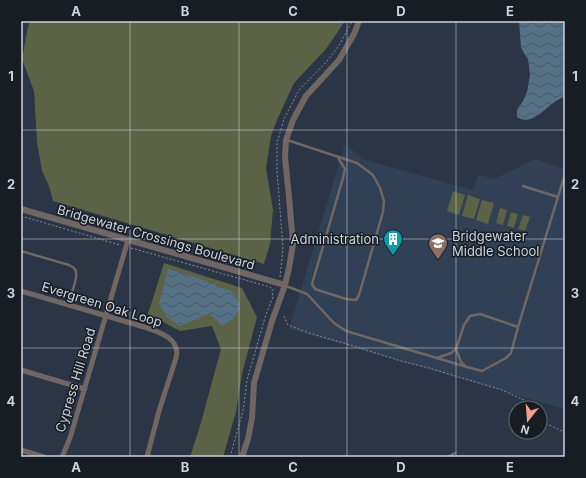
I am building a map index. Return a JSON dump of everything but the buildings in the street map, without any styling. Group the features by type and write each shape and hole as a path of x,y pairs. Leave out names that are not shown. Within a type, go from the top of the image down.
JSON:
{"street":[{"path":"242,457 248,439 252,418 256,376 272,321 285,285 293,244 285,157 286,140 293,120 306,96 339,60 354,34 359,21"},
{"name":"Bridgewater Crossings Boulevard","path":"21,209 285,285"},
{"name":"Cypress Hill Road","path":"62,457 70,438 85,389 128,240"},
{"name":"Evergreen Oak Loop","path":"21,291 144,327 156,331 170,339 176,347 177,353 159,411 147,457"},
{"path":"21,370 85,389"},
{"path":"21,450 44,457"}],"lane":[{"path":"286,140 337,156 357,163 373,174 380,188 384,201 383,212 359,295 356,300 346,299 315,289 312,284 343,178 344,169 337,156"},
{"path":"285,285 307,294 334,323 346,331 467,368 482,370 506,358 511,353 565,174"},
{"path":"523,186 558,197"},
{"path":"21,251 69,265 74,268 76,278 68,304"},
{"path":"437,358 451,353 456,349 464,325 470,316 480,314 518,327"},
{"path":"456,349 461,362 467,368"},
{"path":"448,457 455,453"}],"path":[{"path":"272,290 275,288 280,278 282,248 277,171 277,143 284,118 299,90 332,55 340,44 352,21"},
{"path":"21,216 123,245"},
{"path":"130,248 270,287 272,290 273,297 266,314 247,380 243,411 230,457"},
{"path":"284,316 288,325 309,333 502,390 524,400"},
{"path":"548,424 565,432"}],"shaded area":[{"name":"Bridgewater Middle School","path":"345,144 365,160 473,190 478,175 494,179 535,159 565,169 565,409 548,404 548,400 534,400 289,329"}],"green space":[{"path":"31,21 345,21 326,49 294,83 271,136 266,168 273,210 270,244 264,264 53,201 49,186 42,171 37,142 34,91 22,59 28,26"},
{"path":"453,191 465,195 459,215 447,211"},
{"path":"468,195 480,199 474,219 462,216"},
{"path":"482,200 494,203 488,224 476,220"},
{"path":"500,208 507,210 503,225 496,223"},
{"path":"511,212 518,214 514,228 507,226"},
{"path":"523,215 530,217 525,231 518,229"},
{"path":"164,263 242,288 257,317 242,374 236,412 223,457 190,457 221,349 212,326 180,331 148,314"}],"water":[{"path":"519,21 565,21 565,96 538,115 527,120 517,117 517,110 527,92 530,75 528,59 521,47"},
{"path":"168,269 195,277 233,292 241,307 233,319 223,326 209,314 180,326 166,316 159,304"}],"place":[{"name":"Administration","path":"393,256"},
{"name":"Bridgewater Middle School","path":"438,260"}]}
